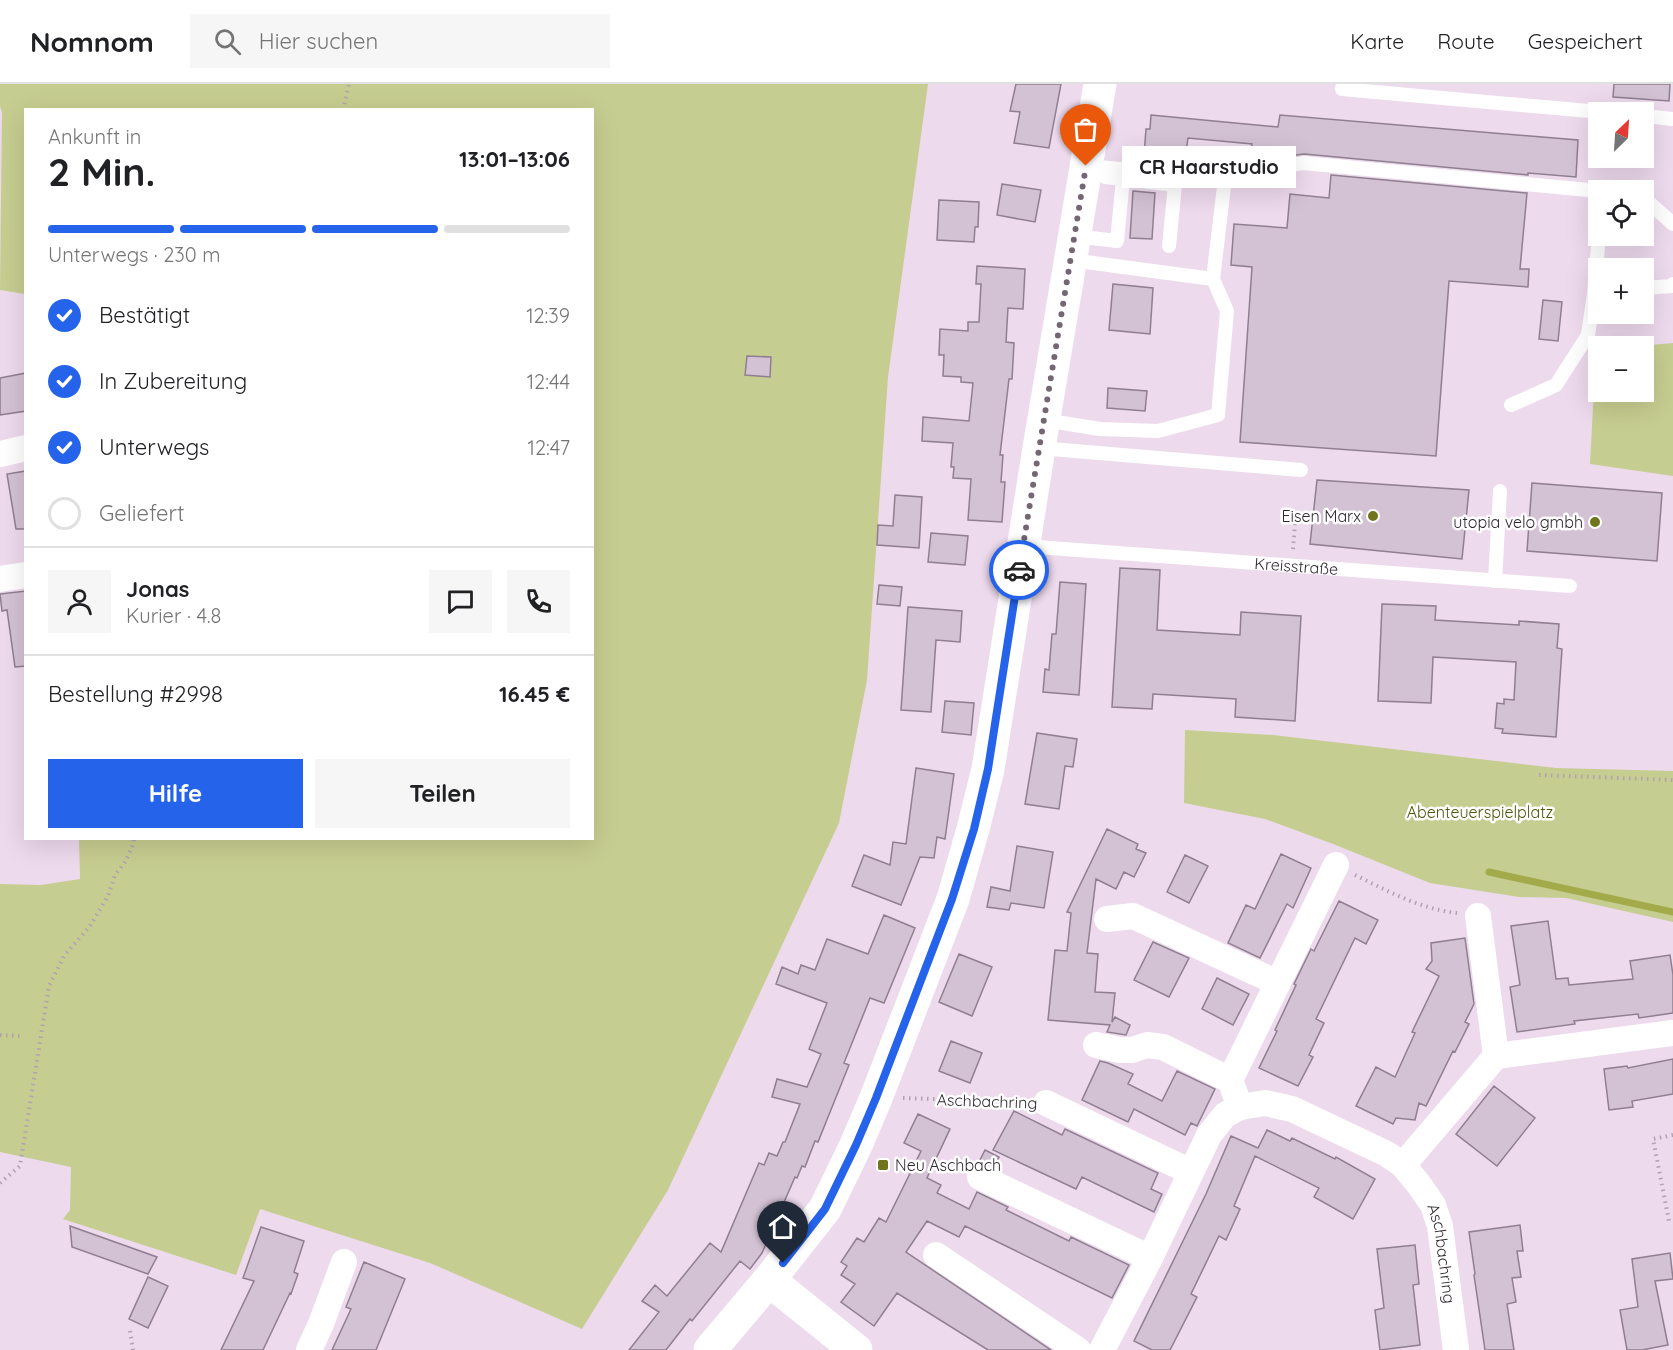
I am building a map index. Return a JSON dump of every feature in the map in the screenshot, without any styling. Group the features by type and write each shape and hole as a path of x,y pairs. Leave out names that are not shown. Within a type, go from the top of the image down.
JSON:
{"street":[{"path":"710,1350 825,1209 876,1098 952,899 974,829 988,769 1100,84"},
{"path":"0,454 24,448"},
{"path":"0,579 24,575"},
{"path":"1230,1080 1336,865"},
{"path":"1107,919 1133,916 1278,983"},
{"path":"1478,916 1496,1056"},
{"path":"1403,1165 1496,1056 1673,1033"},
{"path":"1096,1045 1120,1050 1132,1050 1147,1045 1163,1047 1230,1080 1240,1107 1225,1115 1209,1135 1150,1258 1102,1350"},
{"name":"Aschbachring","path":"1046,1103 1191,1172"},
{"name":"Aschbachring","path":"1240,1107 1265,1103 1292,1109 1387,1154 1403,1165 1433,1205 1440,1226 1456,1350"},
{"path":"980,1177 1150,1258"},
{"path":"936,1255 1078,1350"},
{"path":"309,1350 344,1262"},
{"path":"769,1280 856,1350"}],"lane":[{"path":"1343,84 1342,89 1588,111"},
{"path":"1654,117 1673,119"},
{"path":"1085,170 1225,178 1303,163 1588,190"},
{"path":"1085,170 1123,179 1175,185 1169,246"},
{"path":"1041,434 1100,429 1158,431 1218,415 1227,311 1213,279 1225,178"},
{"path":"1072,248 1117,241 1123,179"},
{"path":"1654,207 1673,224"},
{"path":"1072,248 1213,279"},
{"path":"1654,287 1672,286 1673,284"},
{"path":"1511,405 1556,385 1588,335 1590,324"},
{"path":"1041,434 1301,470"},
{"path":"1495,581 1500,491"},
{"name":"Kreisstraße","path":"1023,546 1570,586"}],"path":[{"path":"343,108 349,84"},
{"path":"1292,566 1296,523"},
{"path":"1539,775 1673,780"},
{"path":"0,1183 20,1166 49,986 64,956 90,926 108,896 115,875 125,862 134,840"},
{"path":"1336,865 1412,903 1444,912 1478,916"},
{"path":"0,1035 20,1036"},
{"name":"Aschbachring","path":"876,1098 1046,1103"},
{"path":"1673,1135 1653,1139 1669,1221 1673,1221"},
{"path":"130,1331 133,1350"}],"green space":[{"path":"0,84 928,84 888,377 867,680 839,823 668,1190 582,1329 430,1263 260,1209 236,1275 63,1219 70,1210 71,1167 0,1152 0,884 41,885 80,879 79,840 594,840 594,108 24,108 24,294 0,290 2,113"},
{"path":"1673,343 1673,476 1590,464 1593,402 1654,402 1654,345"},
{"name":"Abenteuerspielplatz","path":"1185,730 1273,735 1556,768 1673,771 1673,922 1566,898 1519,897 1430,883 1265,819 1184,803"}],"building":[{"path":"1016,84 1061,84 1049,148 1014,143 1020,112 1010,111"},
{"path":"1614,84 1670,84 1669,101 1613,97"},
{"path":"1151,115 1278,127 1280,115 1578,140 1576,177 1297,155 1251,150 1252,144 1188,138 1185,159 1144,155 1146,129 1150,129"},
{"path":"1331,175 1527,193 1520,269 1529,269 1528,287 1449,281 1436,456 1240,442 1252,267 1231,265 1234,224 1287,228 1290,194 1329,198"},
{"path":"1002,184 1041,190 1035,222 997,215"},
{"path":"1133,191 1155,193 1152,239 1130,238"},
{"path":"939,200 979,202 978,227 975,227 974,242 937,240"},
{"path":"977,266 1025,269 1023,309 1008,308 1006,342 1014,343 1012,379 1009,379 1000,455 1003,455 1001,482 1005,482 1002,522 968,520 971,479 953,478 954,467 951,467 953,443 922,441 923,417 969,421 973,383 961,382 961,377 943,376 944,355 939,355 940,329 968,331 968,322 979,322 981,284 976,284"},
{"path":"1113,284 1153,288 1150,334 1109,330"},
{"path":"1543,300 1562,302 1558,341 1539,339"},
{"path":"747,356 771,357 770,377 745,375"},
{"path":"24,373 24,411 0,415 0,378"},
{"path":"1108,388 1147,391 1145,411 1107,408"},
{"path":"24,471 24,529 16,529 7,474"},
{"path":"1317,480 1469,490 1462,559 1310,544"},
{"name":"utopia velo gmbh","path":"1532,483 1662,493 1657,561 1527,551"},
{"path":"895,495 922,497 919,548 877,545 878,525 893,526"},
{"path":"931,533 968,536 965,565 928,562"},
{"path":"1120,568 1160,570 1157,630 1240,635 1241,612 1301,616 1295,721 1235,717 1236,699 1153,694 1152,709 1112,707"},
{"path":"1060,582 1086,584 1079,695 1043,692 1045,669 1049,670 1052,634 1056,634"},
{"path":"879,585 902,587 900,606 877,604"},
{"path":"24,591 24,666 15,667 7,610 2,611 0,594"},
{"path":"1382,604 1436,606 1435,620 1519,625 1519,621 1559,624 1557,648 1562,649 1556,737 1502,733 1503,729 1495,728 1497,703 1504,704 1504,699 1514,700 1516,662 1433,657 1431,703 1378,701"},
{"path":"908,607 962,611 960,642 936,640 931,712 901,710"},
{"path":"945,701 974,703 971,735 942,732"},
{"path":"1037,733 1077,739 1073,767 1065,766 1059,809 1025,804"},
{"path":"916,768 954,774 945,839 937,837 934,858 920,857 901,905 852,886 864,855 890,865 893,842 906,844"},
{"path":"1107,829 1138,844 1136,849 1146,853 1134,877 1124,872 1116,889 1096,879 1087,953 1098,954 1095,992 1115,993 1112,1022 1115,1017 1130,1025 1126,1035 1107,1032 1110,1025 1048,1020 1055,950 1067,951 1071,913 1067,912"},
{"path":"1017,846 1053,852 1044,908 1011,903 1009,910 987,907 991,887 1010,891"},
{"path":"1281,854 1311,868 1293,908 1287,904 1260,958 1228,943 1246,905 1255,909"},
{"path":"1185,855 1208,866 1189,903 1167,892"},
{"path":"1339,901 1378,920 1366,944 1355,938 1316,1019 1324,1023 1309,1055 1313,1057 1298,1086 1259,1068 1277,1031 1275,1030 1296,985 1294,984 1311,949 1314,951"},
{"path":"884,915 915,928 884,1003 870,998 844,1063 849,1065 818,1142 815,1141 805,1167 802,1166 797,1178 795,1177 762,1253 750,1269 740,1261 666,1350 629,1350 659,1312 642,1301 655,1285 667,1296 710,1243 721,1252 759,1163 764,1165 769,1153 777,1156 800,1104 772,1097 777,1079 807,1087 821,1054 809,1049 827,1003 776,984 782,967 798,974 801,965 815,970 827,939 868,954"},
{"path":"1548,921 1556,979 1568,978 1569,985 1633,979 1630,961 1670,955 1673,975 1673,1013 1639,1018 1638,1014 1574,1021 1575,1024 1517,1032 1510,987 1520,985 1511,926"},
{"path":"1465,938 1474,1004 1465,1022 1469,1024 1426,1106 1419,1103 1415,1120 1396,1118 1393,1124 1356,1106 1376,1067 1395,1077 1415,1033 1412,1032 1439,976 1426,969 1432,961 1431,943"},
{"path":"1153,942 1189,958 1169,997 1134,980"},
{"path":"959,954 992,967 972,1016 939,1002"},
{"path":"1217,978 1249,994 1233,1025 1202,1009"},
{"path":"951,1041 982,1053 970,1083 939,1071"},
{"path":"1673,1059 1673,1094 1632,1101 1633,1107 1609,1110 1604,1069 1627,1066 1628,1068"},
{"path":"1100,1061 1133,1074 1128,1084 1162,1101 1177,1071 1215,1089 1197,1126 1191,1123 1185,1135 1134,1109 1128,1122 1082,1100"},
{"path":"1494,1086 1535,1118 1497,1166 1456,1134"},
{"path":"1014,1111 1062,1135 1065,1129 1158,1173 1151,1189 1162,1194 1154,1212 1082,1177 1076,1189 993,1150"},
{"path":"918,1114 950,1129 927,1178 941,1185 937,1193 969,1209 977,1192 1008,1207 1006,1210 1069,1241 1071,1237 1129,1265 1112,1298 965,1226 959,1237 927,1221 906,1252 1051,1350 988,1350 897,1293 874,1326 841,1302 855,1284 841,1275 847,1266 841,1262 857,1238 864,1242 879,1218 886,1222 921,1151 904,1143"},
{"path":"1267,1130 1290,1141 1292,1138 1335,1159 1336,1157 1375,1179 1353,1219 1314,1197 1319,1188 1255,1156 1234,1206 1240,1209 1226,1240 1219,1236 1191,1294 1197,1297 1170,1350 1152,1350 1134,1341 1206,1194 1231,1136 1258,1148"},
{"path":"985,1150 999,1157 994,1167 979,1162"},
{"path":"1520,1225 1523,1251 1517,1251 1521,1277 1512,1278 1516,1302 1507,1304 1514,1350 1485,1350 1469,1232"},
{"path":"70,1226 157,1257 148,1274 72,1247"},
{"path":"261,1227 304,1241 294,1272 298,1274 291,1294 263,1350 221,1350 254,1281 243,1278"},
{"path":"1415,1245 1419,1284 1413,1285 1420,1345 1380,1350 1375,1310 1384,1308 1377,1249"},
{"path":"1670,1253 1673,1279 1655,1281 1668,1345 1642,1350 1627,1350 1620,1310 1638,1307 1632,1259"},
{"path":"364,1262 405,1279 376,1350 332,1350 351,1309 346,1307"},
{"path":"148,1277 168,1286 148,1328 129,1319"}],"waterway":[{"path":"1489,872 1673,912"}],"way so far":[{"path":"1019,570 1086,166"}],"place":[{"name":"CR Haarstudio","path":"1086,166"},
{"name":"Eisen Marx","path":"1373,516"},
{"name":"utopia velo gmbh","path":"1595,522"},
{"name":"Neu Aschbach","path":"883,1165"}],"route":[{"path":"783,1263 825,1209 856,1145 952,899 974,829 988,769 1019,570"}]}
